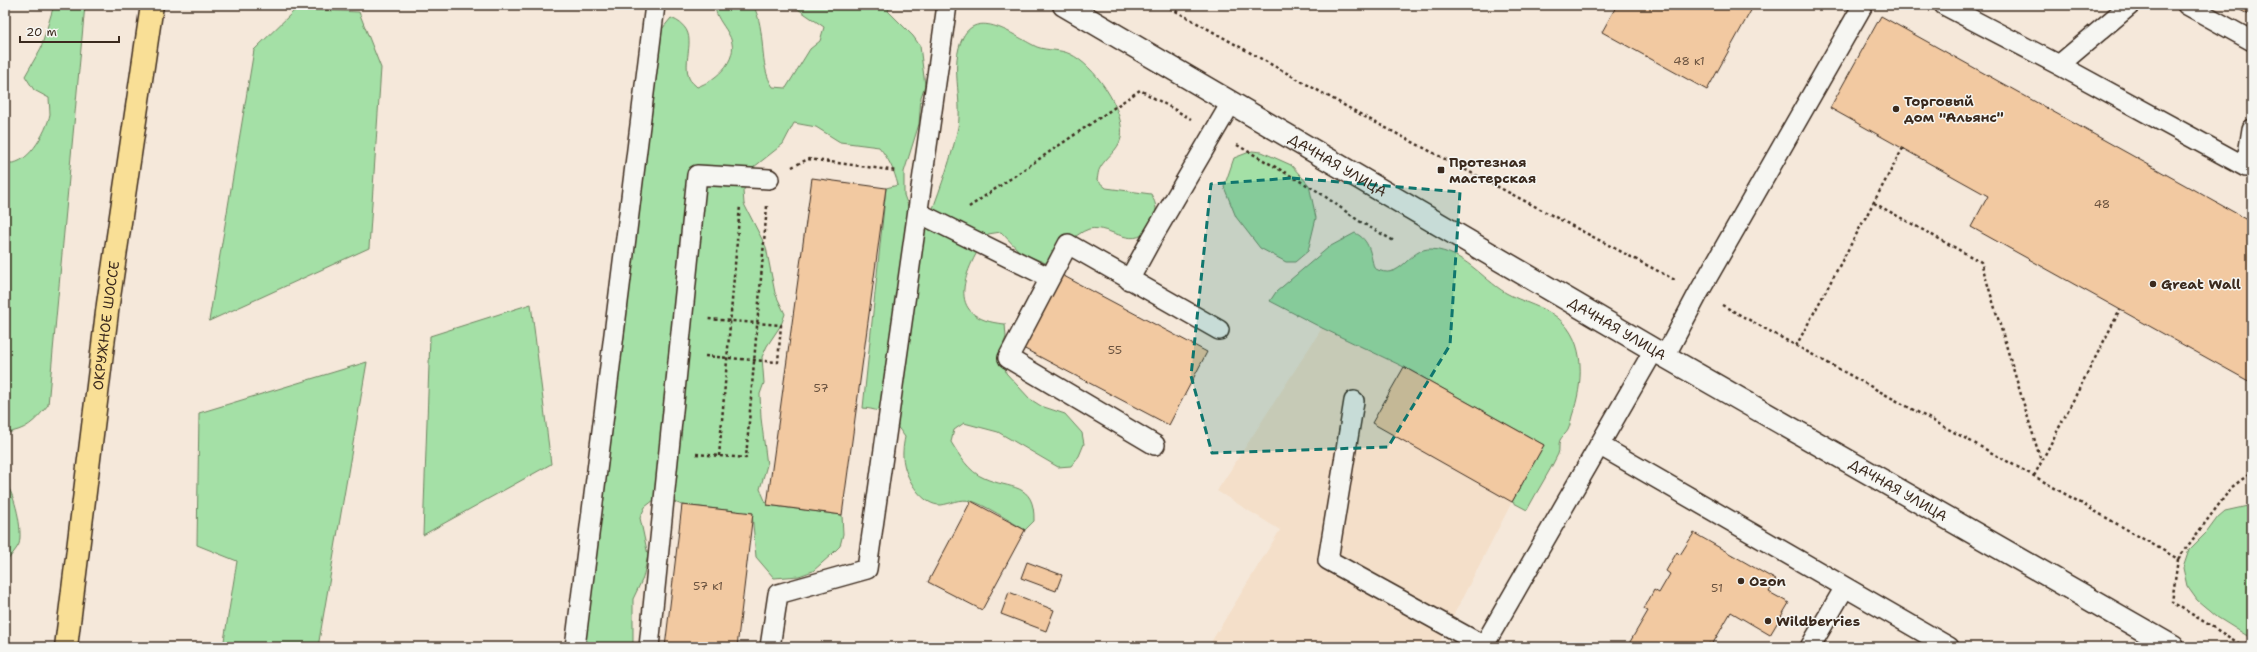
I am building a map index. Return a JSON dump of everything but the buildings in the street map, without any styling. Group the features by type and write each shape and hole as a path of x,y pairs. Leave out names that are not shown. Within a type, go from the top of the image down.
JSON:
{"main road":[{"name":"ОКРУЖНОЕ ШОССЕ","path":"66,647 108,304 152,5"}],"street":[{"name":"ДАЧНАЯ УЛИЦА","path":"1064,5 1659,353 2173,647"}],"lane":[{"path":"575,647 655,5"},
{"path":"770,647 778,594 867,569 919,213 947,5"},
{"path":"1354,401 1328,560 1484,646 1599,446 1699,292 1863,5"},
{"path":"1944,5 2059,65 2246,167 2252,129"},
{"path":"2059,65 2130,5"},
{"path":"2186,5 2252,41"},
{"path":"1129,280 1231,103"},
{"path":"649,647 697,175 769,179"},
{"path":"919,213 944,224 1050,278"},
{"path":"1155,445 1008,358 1068,244 1219,330"},
{"path":"1599,446 1949,647"},
{"path":"1810,647 1845,587"}],"path":[{"path":"1165,5 1367,118 1699,292 2034,476 2178,559"},
{"path":"944,224 1140,90 1319,192 1359,221 1394,241"},
{"path":"1796,346 1903,148"},
{"path":"669,451 746,458 769,179 808,159 904,172"},
{"path":"719,456 742,178"},
{"path":"1874,203 1981,262 2041,461"},
{"path":"2034,476 2120,310"},
{"path":"679,354 778,362 781,325 683,317"},
{"path":"2245,647 2172,602 2178,559 2232,487 2252,472"}],"highlighted area":[{"path":"1292,178 1460,192 1450,345 1388,447 1212,453 1191,376 1211,184"}],"shaded area":[{"path":"1322,328 1404,367 1544,445 1512,502 1437,647 1208,647 1280,530 1217,491"}],"green space":[{"path":"54,5 85,5 48,405 30,424 19,430 5,433 5,162 13,163 28,155 40,139 48,121 50,114 49,98 34,90 25,76 41,48"},
{"path":"715,5 753,5 760,25 768,78 773,87 786,88 810,49 820,41 824,27 792,5 891,5 888,11 913,36 920,46 925,85 921,97 919,124 904,172 904,195 908,206 919,213 931,214 953,149 959,116 957,59 963,37 970,28 978,25 998,27 1037,47 1062,51 1070,54 1089,68 1098,78 1119,115 1121,138 1115,150 1105,160 1100,168 1097,180 1106,188 1151,194 1156,205 1156,212 1152,223 1146,232 1138,237 1131,238 1106,230 1097,229 1083,231 1067,244 1050,265 1020,252 1001,232 988,234 972,262 966,277 964,290 965,303 972,313 985,320 1005,324 1006,337 1002,348 1006,373 1030,399 1041,406 1065,414 1082,433 1084,444 1079,456 1071,466 1058,467 998,432 964,423 954,430 951,442 965,463 974,472 994,482 1019,489 1030,499 1033,508 1034,521 1025,530 990,509 971,501 959,501 941,505 934,504 922,497 912,484 903,461 905,437 888,416 871,409 863,408 886,188 898,185 891,165 879,147 840,142 816,127 794,123 783,144 754,167 751,180 743,191 744,204 766,247 775,293 785,314 781,325 767,346 762,357 764,383 760,394 761,418 767,465 760,489 767,505 842,515 843,534 840,546 813,571 799,576 774,578 756,557 752,513 682,505 667,499 654,500 645,507 640,518 648,555 643,578 633,599 633,647 585,647 662,29 671,18 681,23 689,37 687,69 689,78 697,87 705,84 720,73 726,66 732,51 732,42 718,16"},
{"path":"296,9 359,12 381,68 369,248 209,321 254,50"},
{"path":"1252,151 1262,152 1291,165 1309,185 1316,218 1308,251 1295,262 1286,262 1260,248 1236,217 1224,187 1234,158"},
{"path":"1355,233 1367,243 1374,268 1384,272 1391,272 1416,253 1423,250 1432,249 1444,251 1454,255 1464,260 1506,293 1541,308 1558,318 1574,339 1580,364 1579,391 1576,404 1569,428 1559,442 1558,454 1527,510 1512,502 1544,445 1404,367 1322,328 1270,301 1276,292 1329,247"},
{"path":"531,304 551,464 423,535 430,336"},
{"path":"367,362 318,647 223,647 237,561 197,545 199,413"},
{"path":"5,483 9,488 15,503 20,530 19,544 8,560 5,560"},
{"path":"2252,505 2252,637 2249,637 2217,617 2197,600 2187,586 2183,568 2189,550 2207,532 2218,517 2225,511"}],"place":[{"name":"Торговый дом \"Альянс\"","path":"1896,109"},
{"name":"Протезная мастерская","path":"1441,170"},
{"name":"Great Wall","path":"2153,284"},
{"name":"Ozon","path":"1741,581"},
{"name":"Wildberries","path":"1768,621"}]}
